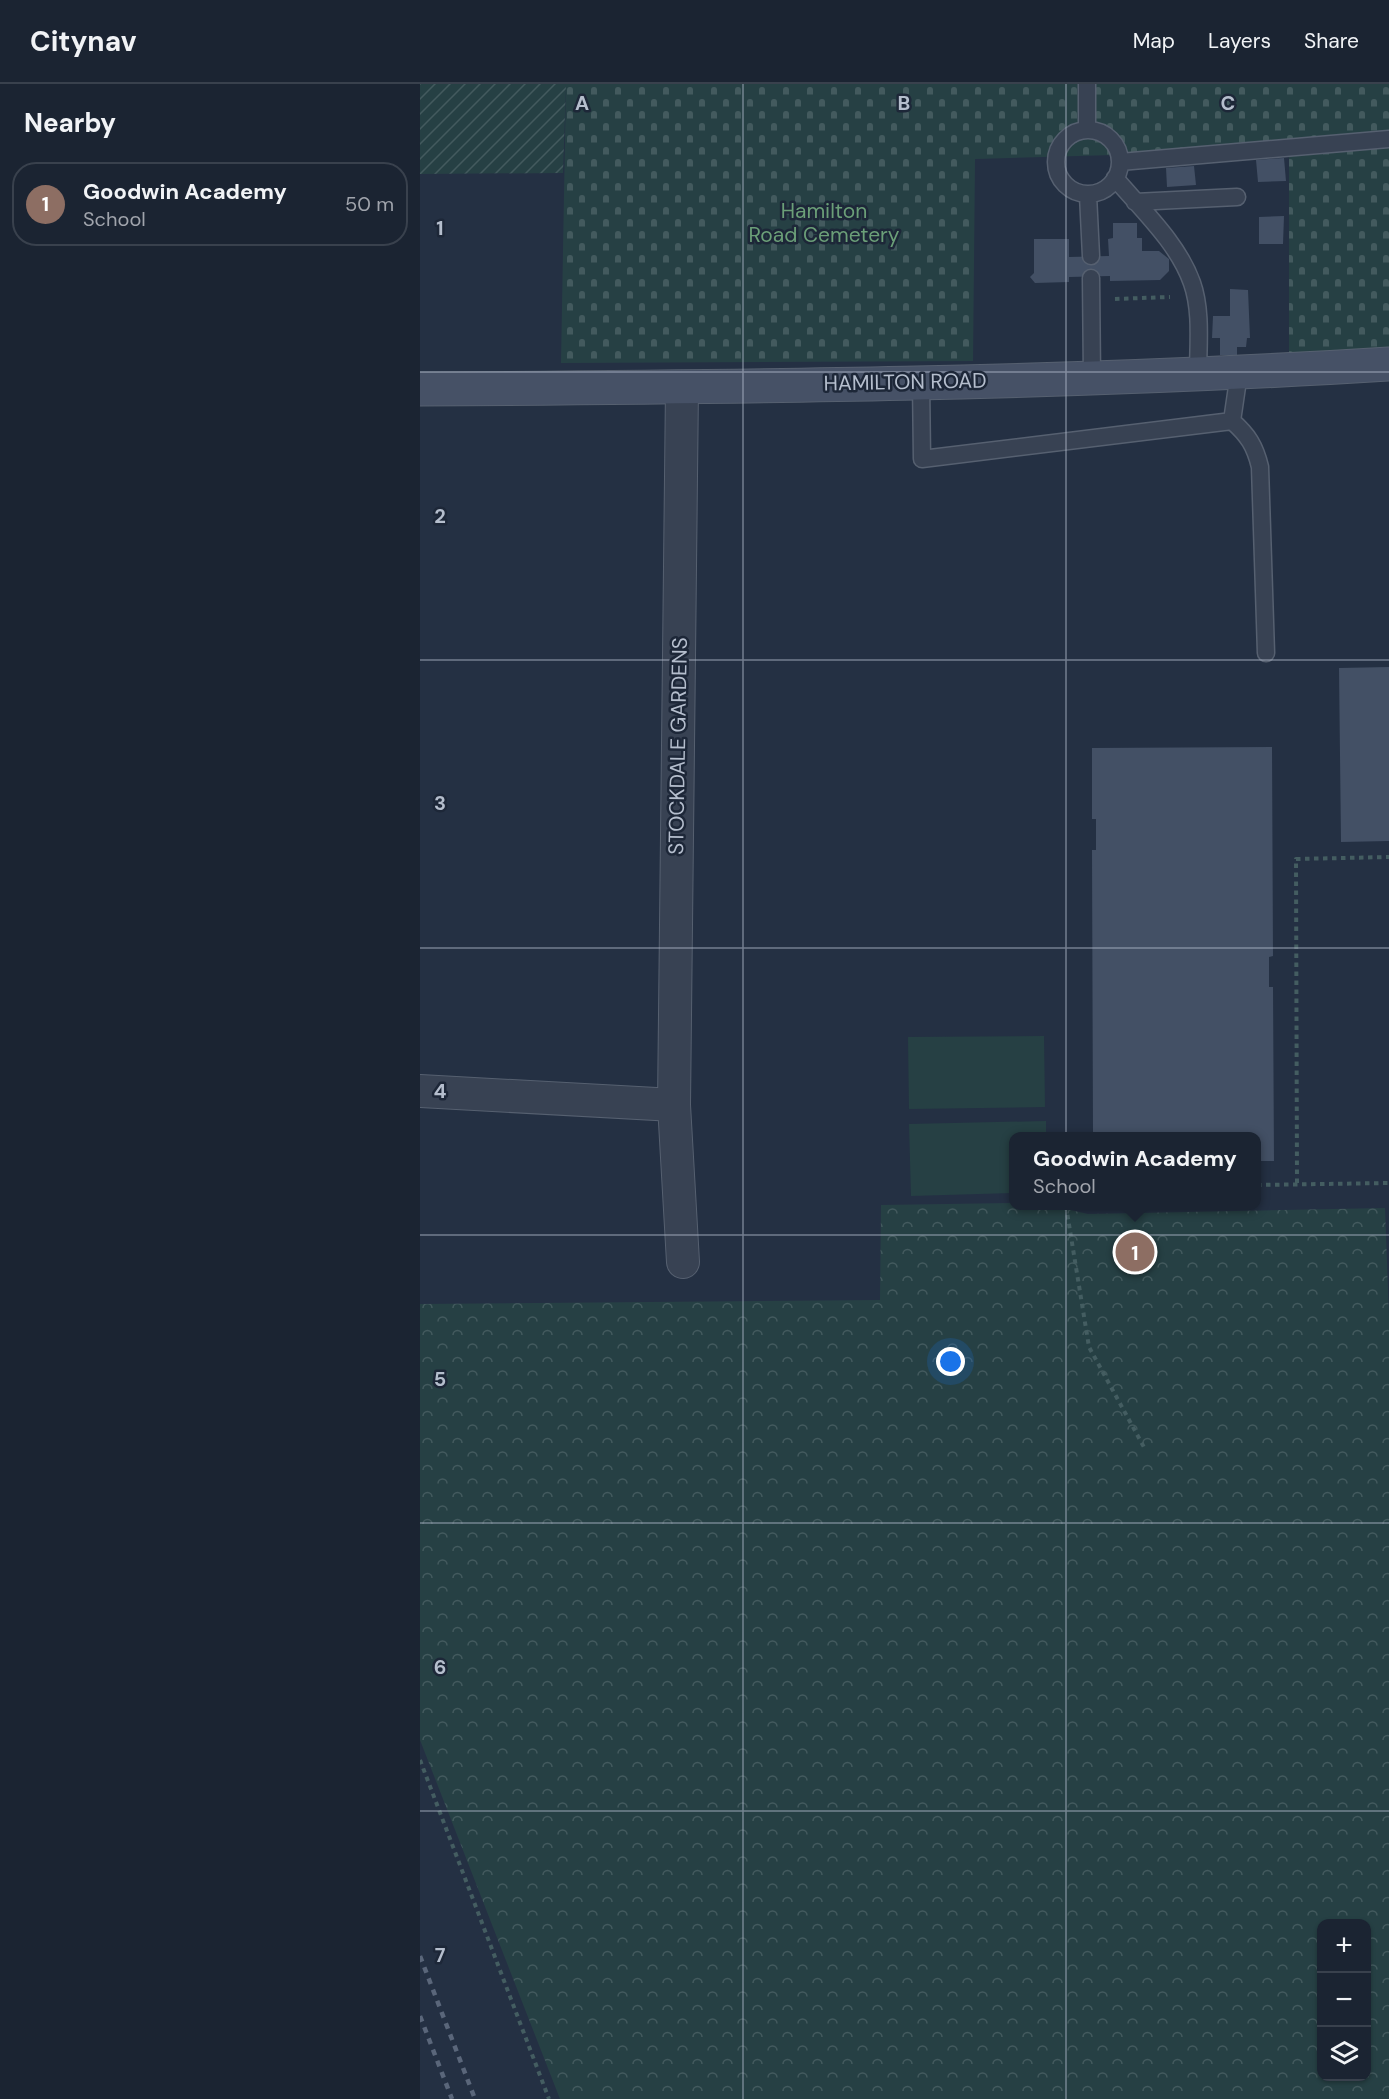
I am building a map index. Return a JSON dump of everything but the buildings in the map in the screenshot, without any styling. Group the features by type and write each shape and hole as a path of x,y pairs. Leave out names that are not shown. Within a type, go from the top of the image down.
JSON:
{"main road":[{"name":"HAMILTON ROAD","path":"420,389 682,387 1092,378 1198,375 1389,364"}],"street":[{"name":"STOCKDALE GARDENS","path":"682,387 674,1105 683,1262"},
{"path":"420,1091 674,1105"}],"lane":[{"path":"1087,84 1087,129"},
{"path":"1087,129 1100,132 1110,139 1118,149 1120,162 1115,178 1101,192 1088,195 1076,192 1065,185 1058,175 1055,163 1057,150 1065,140 1075,132 1087,129"},
{"path":"1120,162 1389,139"},
{"path":"1115,178 1184,265 1195,296 1198,375"},
{"path":"1088,195 1091,255"},
{"path":"1135,202 1237,197"},
{"path":"1091,278 1092,378"},
{"path":"1232,421 1239,373"},
{"path":"921,382 922,459 1232,421"},
{"path":"1232,421 1247,435 1256,448 1260,467 1266,653"}],"path":[{"path":"1091,300 1195,296"},
{"path":"1297,1183 1296,859 1389,857"},
{"path":"1261,1185 1389,1183"},
{"path":"1067,1210 1089,1347 1145,1449"},
{"path":"420,1760 549,2099"}],"green space":[{"path":"420,84 566,84 563,173 420,174"},
{"name":"Hamilton Road Cemetery","path":"566,84 1389,84 1389,351 1289,356 1289,150 975,159 973,361 561,363"},
{"path":"1044,1036 1045,1107 909,1109 908,1037"},
{"path":"1046,1121 1046,1132 1009,1132 1009,1193 911,1196 909,1124"},
{"path":"1009,1203 1009,1210 1070,1210 1088,1214 1385,1208 1389,1317 1389,2099 560,2099 420,1740 420,1304 880,1300 881,1205"}],"railway":[{"path":"420,1956 475,2099"},
{"path":"420,2016 452,2099"}],"place":[{"name":"Goodwin Academy","path":"1135,1252"}]}
